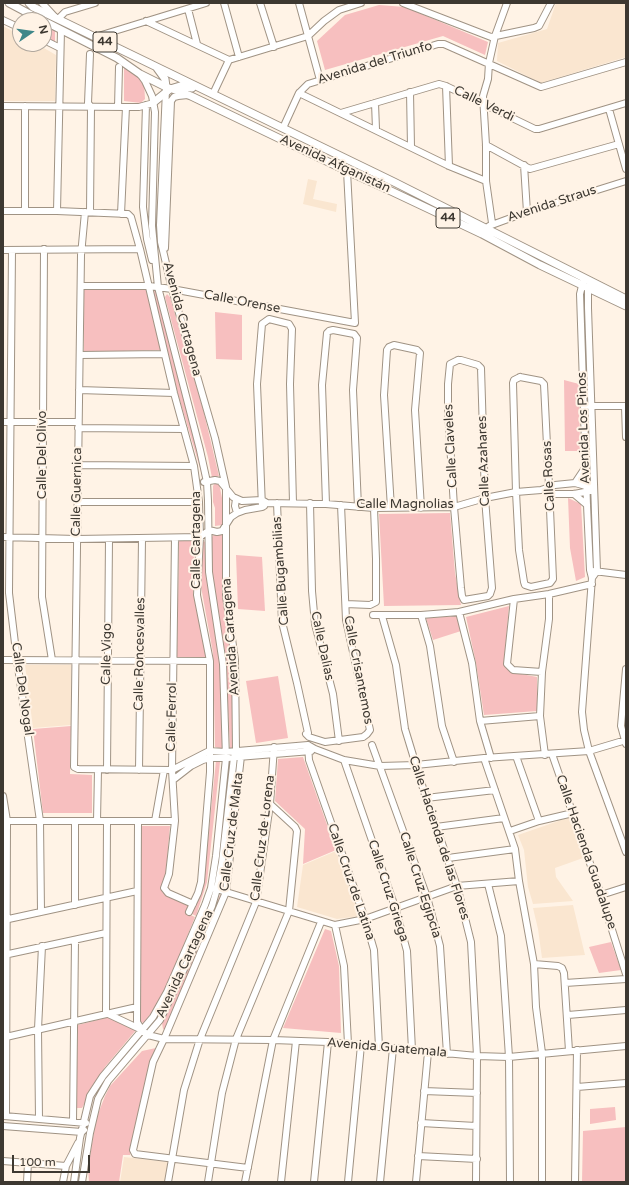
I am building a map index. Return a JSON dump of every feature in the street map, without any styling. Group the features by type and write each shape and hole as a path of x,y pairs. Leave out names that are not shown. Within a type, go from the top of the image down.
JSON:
{"main road":[{"name":"44","path":"9,3 26,12"},
{"name":"Avenida Afganistán","path":"30,3 34,7 56,18 283,128 484,231 540,265 626,299"},
{"name":"Avenida Afganistán","path":"52,26 117,58 167,90 178,91 188,95 347,171 484,231"},
{"path":"156,67 165,79 167,90"},
{"path":"154,102 167,90 180,86 213,94"},
{"path":"251,124 256,124 274,131 283,128"},
{"name":"Avenida Afganistán","path":"586,284 626,306"}],"street":[{"path":"42,3 56,18 65,12 95,3"},
{"path":"95,37 206,3"},
{"path":"224,3 239,57"},
{"path":"260,3 274,47"},
{"path":"299,3 320,80"},
{"path":"337,3 339,10"},
{"path":"146,21 229,60 308,36 324,21 339,10 361,3"},
{"path":"403,3 491,37 539,26 551,3"},
{"path":"492,223 486,181 486,145 483,96 488,79 489,64 495,36 507,3"},
{"path":"188,9 197,44"},
{"path":"57,211 61,30"},
{"path":"52,44 60,48"},
{"name":"Avenida del Triunfo","path":"283,128 299,94 308,84 438,44 444,44 541,87 626,62"},
{"name":"Calle Guernica","path":"90,54 88,104 91,107 88,212 81,249 73,765 78,769 98,770"},
{"path":"213,94 229,60"},
{"path":"118,107 119,67"},
{"path":"3,106 126,107 146,105 154,102 145,81 140,74"},
{"name":"Calle Verdi","path":"342,113 439,84 539,129 626,103"},
{"path":"446,86 449,166"},
{"name":"Avenida Cartagena","path":"74,1182 83,1123 90,1096 96,1086 153,1017 167,992 205,905 214,889 222,862 235,754 235,660 226,596 226,487 215,438 174,297 161,242 160,225 167,90"},
{"path":"410,92 411,147"},
{"path":"299,94 376,129 449,166 486,181"},
{"path":"165,258 171,102 174,97 188,95"},
{"name":"Avenida Cartagena","path":"84,1182 84,1168 98,1099 108,1081 160,1020 173,995 212,906 226,755 223,664 209,572 207,482 156,275 152,226 154,102"},
{"path":"375,103 376,129"},
{"path":"146,105 144,207 146,239 156,275 162,277 165,276 168,270"},
{"path":"25,106 25,211"},
{"path":"3,211 57,211 121,214 126,107"},
{"path":"609,109 626,169"},
{"path":"486,145 530,169 619,144"},
{"path":"524,165 527,212"},
{"name":"Calle Orense","path":"81,286 149,286 159,291 172,289 355,323 347,171"},
{"name":"Avenida Straus","path":"484,231 492,223 626,181"},
{"name":"Calle Cartagena","path":"121,214 128,214 131,217 197,482 200,537 197,595 210,661 209,751"},
{"name":"Calle Del Olivo","path":"44,249 42,596 52,660"},
{"path":"3,250 140,249"},
{"name":"Calle Del Nogal","path":"12,250 11,422 6,537 9,593 17,660 40,821 41,912"},
{"name":"Avenida Los Pinos","path":"586,284 592,406 594,488 593,570 582,712 584,730 589,751 626,852"},
{"name":"Avenida Los Pinos","path":"586,284 580,294 587,505 593,570"},
{"path":"159,291 174,297"},
{"name":"Calle Bugambilias","path":"264,504 257,384 262,324 269,319 274,319 289,324 292,329 290,384 293,503"},
{"path":"326,504 322,385 327,334 329,331 334,330 354,334 357,338 353,390 358,507"},
{"path":"391,508 384,395 387,350 389,347 394,345 417,350 420,353 415,410 421,508"},
{"path":"80,355 164,354"},
{"name":"Calle Azahares","path":"450,364 458,360 462,360 478,365 481,368 485,498 492,588 488,596 464,600"},
{"name":"Calle Claveles","path":"450,364 448,410 454,507 461,588 464,600"},
{"name":"Calle Rosas","path":"520,377 541,381 544,384 549,486 553,579 550,583 531,587 525,585 524,582 519,550 513,384 514,380 520,377"},
{"path":"79,390 174,393"},
{"path":"583,406 626,406 626,437"},
{"path":"3,422 42,422 78,425 184,429"},
{"path":"78,465 194,466"},
{"path":"575,483 586,467"},
{"path":"6,537 43,539 142,539 200,537 209,530 217,532 222,531 231,517 237,513 235,506 236,499 230,494 223,483 218,480 197,482"},
{"name":"Calle Magnolias","path":"236,499 264,504 310,503 374,508 454,507 485,498 516,492 541,490 549,486 575,483 587,488"},
{"path":"567,484 567,494"},
{"path":"587,488 594,488"},
{"name":"Calle Magnolias","path":"541,490 550,494 574,494 587,488"},
{"path":"574,494 587,505"},
{"path":"77,502 199,502"},
{"name":"Calle Bugambilias","path":"277,503 282,622 308,733 306,734 309,737 324,742 339,741"},
{"name":"Calle Dalias","path":"310,503 312,591 315,624 333,694 339,741"},
{"name":"Calle Magnolias","path":"237,513 264,504"},
{"name":"Calle Crisantemos","path":"339,741 363,737 367,734 370,728 346,620 341,505"},
{"path":"346,604 370,605 376,602 374,508"},
{"name":"Calle Ferrol","path":"175,538 172,770 175,821 169,874 164,888 168,893 193,904"},
{"name":"Calle Vigo","path":"107,770 109,539"},
{"name":"Calle Roncesvalles","path":"139,770 142,539"},
{"path":"593,570 626,575"},
{"path":"373,615 421,615 460,612 549,594 592,581"},
{"path":"545,754 540,716 542,672 549,618 549,594"},
{"path":"514,600 507,664 513,670 542,672"},
{"path":"460,612 472,663 480,721 494,790 510,831 515,849 519,881 534,964 536,1007 542,1053 542,1182"},
{"path":"421,615 430,646 442,726 454,762"},
{"name":"Calle Hacienda de las Flores","path":"382,616 396,665 405,729 426,798 457,886 471,942 477,1056 476,1182"},
{"path":"3,660 210,661"},
{"path":"173,780 191,766 203,760 226,755 273,750 315,749 344,760 380,766 416,765 589,751 625,741 622,726 622,710 626,669"},
{"path":"480,721 540,716"},
{"name":"Calle Cruz Egipcia","path":"372,745 427,898 440,946 447,1054"},
{"name":"Calle Cruz de Latina","path":"308,748 309,760 365,919 374,950 379,1047"},
{"path":"235,754 241,756 273,750"},
{"name":"Calle Cruz de Lorena","path":"168,1182 184,1090 200,1039 256,902 270,804 273,750"},
{"path":"97,821 98,770 172,770 209,751 226,755"},
{"name":"Calle Cruz de Malta","path":"189,912 198,893 203,868 210,758 209,751"},
{"name":"Calle Hacienda Guadalupe","path":"552,754 601,895 626,974"},
{"name":"Calle Cruz de Malta","path":"172,1158 134,1154 134,1146 153,1062 226,892 241,756"},
{"path":"516,756 539,821"},
{"name":"Calle Cruz Griega","path":"344,760 395,907 407,951 412,1050"},
{"path":"156,821 164,770"},
{"path":"426,798 494,790"},
{"path":"3,796 5,821 5,1116 92,1124"},
{"path":"208,1182 222,1092 236,1039 289,911 297,831 295,827 270,804"},
{"path":"510,831 539,821 573,813"},
{"path":"436,827 504,818"},
{"path":"5,821 175,821"},
{"path":"75,821 75,904"},
{"path":"106,1013 107,821"},
{"path":"138,821 137,1022 142,1030"},
{"path":"448,858 515,849"},
{"path":"214,889 335,925 365,919 457,886 519,881"},
{"path":"488,884 501,936 509,1057 510,1182"},
{"path":"601,895 626,887"},
{"path":"5,920 137,891"},
{"path":"245,1182 273,1040 321,922"},
{"path":"335,925 344,966 348,1044"},
{"path":"5,954 106,933"},
{"path":"73,1122 75,940"},
{"path":"39,1119 38,1029 42,946"},
{"path":"534,964 558,966 562,968 564,973 568,1015 569,1051"},
{"path":"565,983 626,979"},
{"path":"6,1037 137,1007"},
{"path":"568,1015 626,1010"},
{"path":"106,1013 142,1030 148,1035"},
{"name":"Avenida Guatemala","path":"148,1035 164,1039 236,1039 328,1042 447,1054 509,1057 626,1046"},
{"path":"281,1182 296,1041"},
{"path":"314,1182 328,1042"},
{"path":"348,1182 361,1045"},
{"path":"380,1182 393,1048"},
{"path":"575,1182 577,1050"},
{"path":"416,1182 428,1052"},
{"path":"577,1088 626,1083"},
{"path":"424,1091 477,1093"},
{"path":"421,1123 476,1126"},
{"path":"63,1182 66,1166 81,1135 92,1124"},
{"path":"3,1126 81,1135"},
{"path":"418,1156 477,1159"},
{"path":"172,1158 248,1168"},
{"path":"3,1161 66,1166"},
{"path":"26,1182 28,1163"}],"shaded area":[{"path":"556,3 626,3 626,57 541,83 497,61 498,43 547,29"},
{"path":"379,5 405,7 488,42 485,55 443,36 325,70 317,41 345,15"},
{"path":"3,26 12,31 12,52 51,52 56,55 55,101 3,101"},
{"path":"52,28 55,29 55,45 52,43"},
{"path":"124,65 144,82 145,99 141,103 124,101"},
{"path":"308,179 317,181 313,199 337,204 336,212 303,204"},
{"path":"148,287 162,350 84,352 84,288"},
{"path":"152,290 156,290 205,478 202,477 178,394"},
{"path":"167,294 170,297 203,409 219,476 212,478 208,457 165,297"},
{"path":"215,312 242,315 242,360 216,359"},
{"path":"564,380 579,384 580,451 565,451"},
{"path":"215,483 219,483 222,498 222,525 215,526 213,486"},
{"path":"568,498 581,504 585,577 576,581 570,548"},
{"path":"450,513 455,573 461,605 384,606 379,514"},
{"path":"215,533 222,534 224,537 233,661 233,749 230,748 225,652 212,574 212,537"},
{"path":"197,540 193,568 193,594 196,601 206,657 177,657 179,541"},
{"path":"208,541 221,663 223,749 215,747 213,653 200,581 202,542"},
{"path":"236,555 262,557 265,611 238,609"},
{"path":"509,606 504,663 506,668 511,672 537,677 537,711 484,715 476,663 466,617"},
{"path":"458,616 461,631 433,640 426,618"},
{"path":"25,665 71,665 71,725 33,728"},
{"path":"278,676 288,738 256,743 246,681"},
{"path":"71,726 70,774 92,775 92,813 43,813 33,729"},
{"path":"303,757 336,850 303,864 305,829 275,801 278,759"},
{"path":"236,758 239,758 224,887 221,886 228,840"},
{"path":"216,761 220,762 207,882 196,916 192,914 201,892 204,879"},
{"path":"570,817 583,858 555,868 556,877 573,901 533,904 528,887 524,850 518,835"},
{"path":"140,826 170,826 166,872 162,892 189,906 186,913 195,917 170,979 154,1009 144,1023 140,1022"},
{"path":"336,851 360,916 337,919 297,907 303,865"},
{"path":"220,895 223,896 165,1030 163,1029 162,1023 191,963"},
{"path":"573,905 585,955 542,958 538,929 533,908"},
{"path":"325,929 331,931 339,966 341,1033 283,1028"},
{"path":"611,942 621,970 599,973 589,947"},
{"path":"109,1017 136,1030 105,1067 82,1108 76,1108 78,1025"},
{"path":"156,1048 150,1061 130,1155 123,1155 119,1182 89,1182 88,1169 96,1119 110,1086 142,1051"},
{"path":"615,1107 616,1120 590,1124 590,1109"},
{"path":"626,1127 626,1182 582,1182 583,1131"},
{"path":"124,1157 168,1162 165,1182 120,1182"}]}
